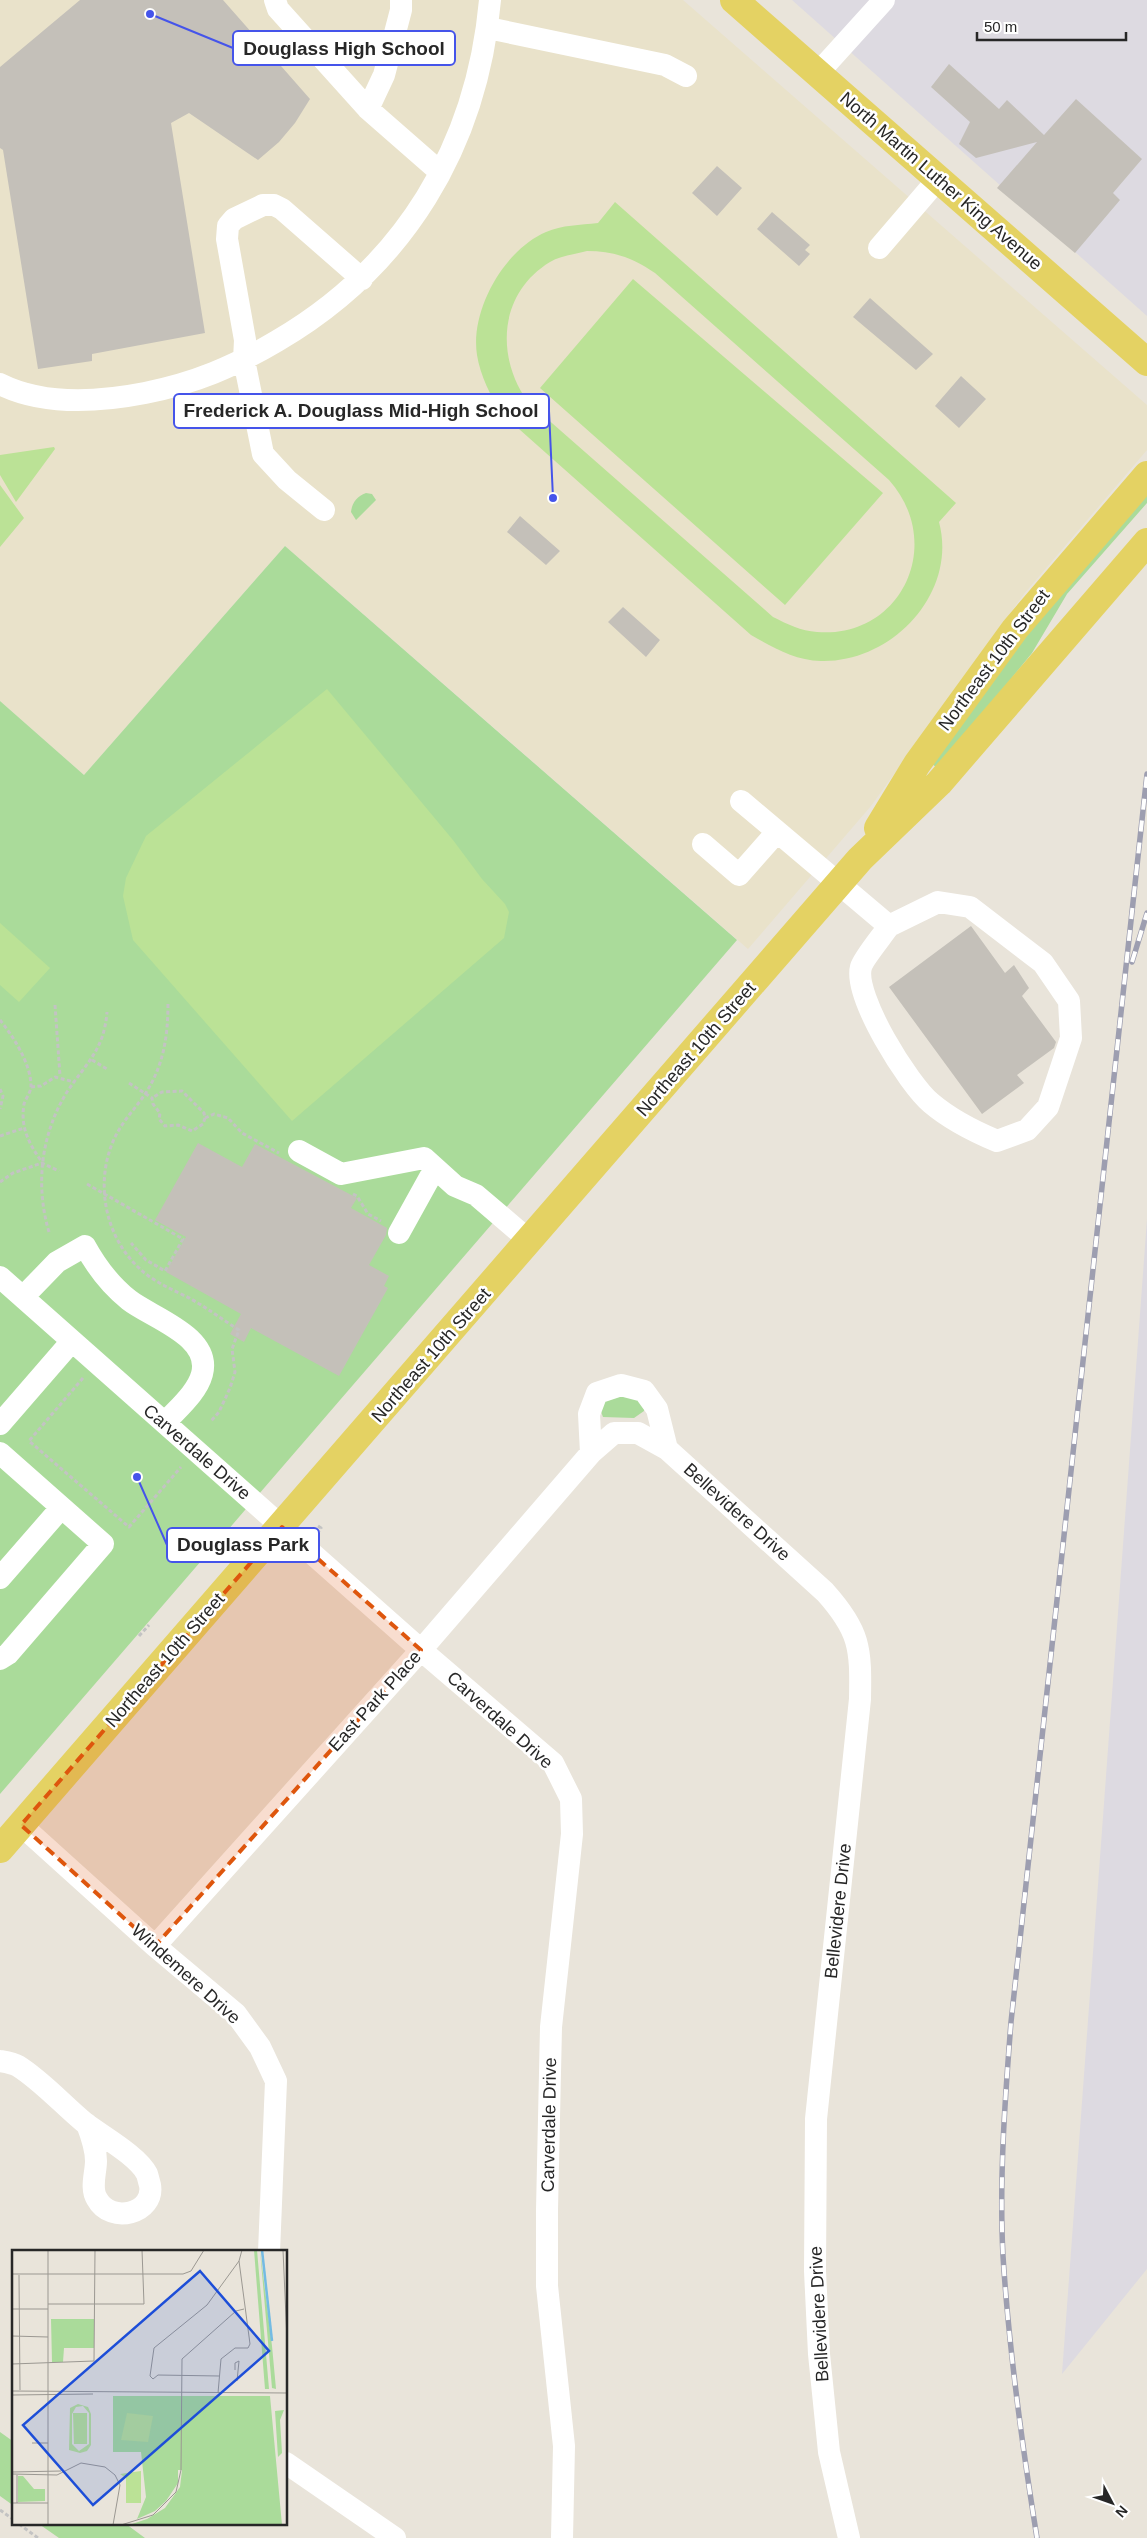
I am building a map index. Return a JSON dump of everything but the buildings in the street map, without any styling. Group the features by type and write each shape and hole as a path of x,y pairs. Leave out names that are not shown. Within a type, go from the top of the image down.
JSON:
{"main road":[{"name":"North Martin Luther King Avenue","path":"734,0 1147,362"},
{"name":"Northeast 10th Street","path":"860,860 917,764 1015,629 1147,474"},
{"name":"Northeast 10th Street","path":"0,1849 530,1241 838,884 938,783 1147,542"}],"street":[{"path":"275,0 278,9 368,109 440,172"},
{"path":"368,109 384,75 401,10 401,0"},
{"path":"0,384 46,398 83,400 166,389 204,377 244,360 313,320 362,279 393,246 425,202 475,90 488,28 490,0"},
{"path":"818,73 884,0"},
{"path":"488,28 665,64 686,76"},
{"path":"879,248 939,178"},
{"path":"324,510 287,480 263,454 244,360 245,340 227,239 228,226 234,219 263,205 274,205 282,209 362,279"},
{"path":"742,802 888,926"},
{"path":"703,844 739,875 778,832"},
{"path":"938,902 970,907 1043,962 1069,1002 1071,1038 1048,1107 1027,1130 996,1142 967,1129 930,1102 894,1056 863,993 861,967 888,926 938,902"},
{"path":"299,1151 341,1174 424,1158 455,1186 476,1195 530,1241"},
{"path":"400,1233 435,1168"},
{"path":"23,1297 56,1262 85,1246 100,1269 118,1290 141,1308 191,1340 202,1357 201,1375 192,1392 165,1423"},
{"name":"Carverdale Drive","path":"0,1277 421,1650 553,1763 571,1799 572,1834 550,2027 547,2210 547,2286 564,2446 562,2538"},
{"path":"0,1424 72,1341"},
{"name":"Bellevidere Drive","path":"591,1453 589,1414 597,1393 621,1385 644,1391 657,1409 667,1449 825,1592 843,1612 857,1640 861,1665 860,1699 816,2119 815,2271 819,2354 829,2452 849,2538"},
{"name":"East Park Place","path":"155,1946 421,1650 591,1453 614,1433 638,1433 667,1449"},
{"path":"0,1453 103,1544 8,1654 0,1659"},
{"path":"0,1578 61,1508"},
{"name":"Windemere Drive","path":"21,1825 155,1946 236,2014 260,2046 276,2080 269,2250"},
{"path":"0,2061 17,2065 87,2124"},
{"path":"288,2460 395,2538"}],"path":[{"path":"55,1004 60,1076"},
{"path":"168,1004 165,1050 156,1074 145,1094 114,1137 106,1163 104,1194 110,1221 116,1236 138,1267 239,1330 232,1349 235,1372 219,1412 211,1421"},
{"path":"48,1232 43,1207 42,1163 45,1145 58,1109 74,1082 92,1060 102,1040 106,1012"},
{"path":"0,1020 14,1036 24,1060 31,1087 25,1102 24,1128 42,1163 60,1171"},
{"path":"92,1060 107,1069"},
{"path":"60,1076 74,1082"},
{"path":"31,1087 41,1086 60,1076"},
{"path":"129,1083 152,1098"},
{"path":"0,1089 4,1096 0,1109"},
{"path":"182,1091 204,1113 203,1124 192,1131 178,1125 165,1126 159,1119 160,1113 153,1104 152,1098 162,1092 182,1091"},
{"path":"0,1136 24,1128"},
{"path":"0,1182 13,1173 42,1163"},
{"path":"87,1184 183,1238 164,1271 146,1260 131,1243"},
{"path":"83,1378 28,1441 129,1527 181,1467"},
{"path":"318,1526 321,1528 318,1532"},
{"path":"139,1636 149,1625"},
{"path":"0,2510 12,2519"},
{"path":"22,2526 38,2538"}],"highlighted area":[{"path":"282,1527 421,1650 155,1946 21,1825"}],"shaded area":[{"path":"0,0 683,0 1147,405 1147,450 1024,594 871,806 748,949 285,546 84,775 0,701"},
{"path":"792,0 1147,0 1147,316"},
{"path":"1147,1219 1147,2269 1062,2374"}],"green space":[{"path":"615,202 956,503 939,522 942,548 939,574 929,598 914,619 895,637 872,650 847,659 821,661 793,656 751,635 502,414 486,386 477,355 476,338 479,319 493,283 517,252 546,232 558,228 598,223","holes":["587,251 606,252 623,256 655,273 889,480 906,505 914,532 913,558 906,583 892,604 872,620 847,630 811,631 789,625 773,617 528,402 517,384 510,365 507,346 508,326 512,308 520,290 533,275 550,262 558,258"]},
{"path":"633,279 883,493 785,605 540,388"},
{"path":"54,447 55,449 16,502 0,475 0,455"},
{"path":"0,485 24,518 0,547"},
{"path":"1147,490 1147,503 1067,594 1032,653 938,769 930,762 1033,624"},
{"path":"366,493 372,494 376,500 356,520 351,512 352,506 358,498"},
{"path":"285,546 737,940 0,1794 0,701 84,775"},
{"path":"327,689 453,840 482,879 505,904 509,912 504,938 292,1121 133,940 123,896 126,878 146,836"},
{"path":"0,923 50,968 19,1002 0,985"},
{"path":"628,1394 645,1404 644,1411 634,1418 603,1417 600,1409 605,1400"},
{"path":"0,2432 12,2441 12,2505 0,2496"},
{"path":"42,2526 129,2526 145,2538 59,2538"}],"railway":[{"path":"1037,2538 1017,2398 1003,2256 1002,2168 1005,2110 1011,2022 1147,774"},
{"path":"1132,962 1147,913"}],"place":[{"name":"Douglass High School","path":"150,14"},
{"name":"Frederick A. Douglass Mid-High School","path":"553,498"},
{"name":"Douglass Park","path":"137,1477"}]}
